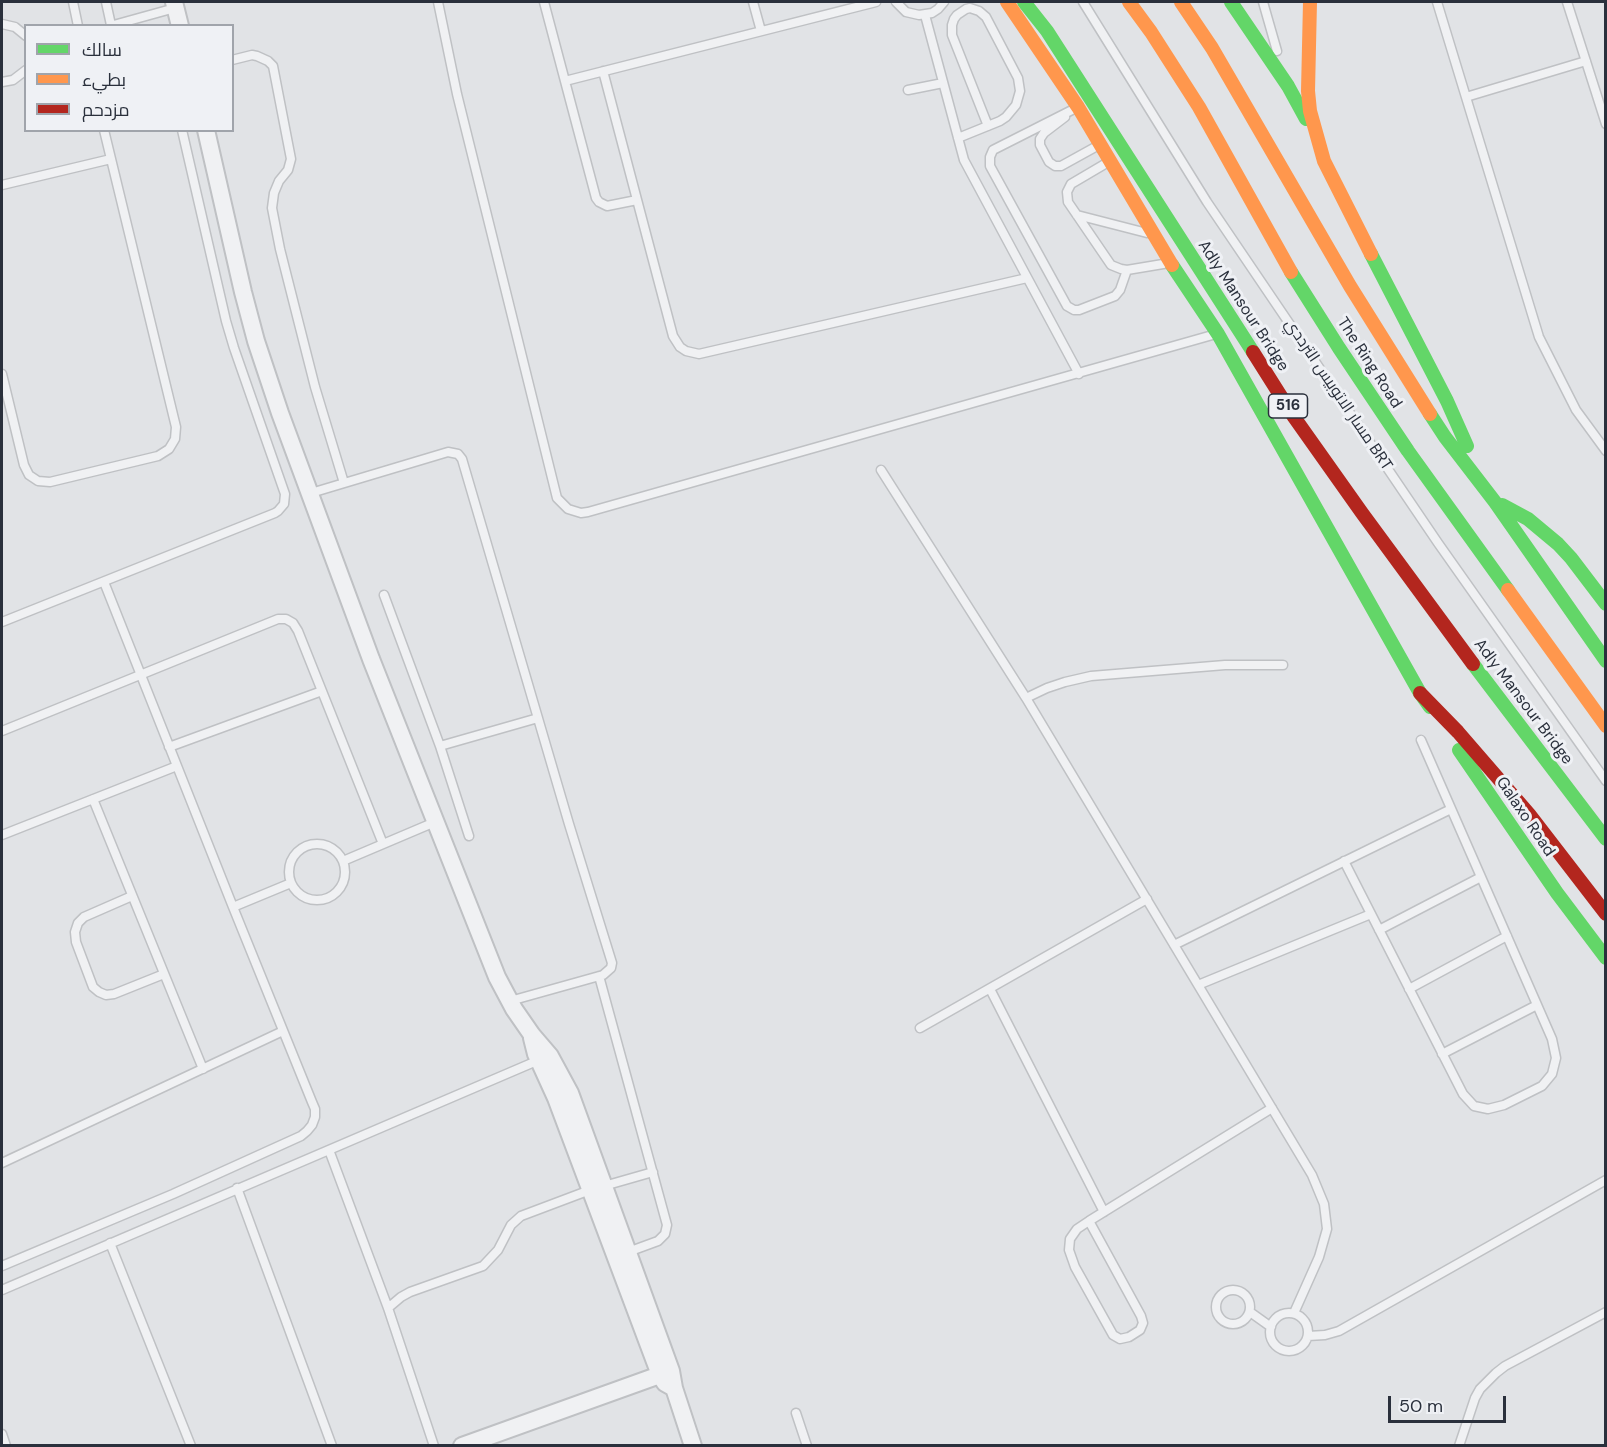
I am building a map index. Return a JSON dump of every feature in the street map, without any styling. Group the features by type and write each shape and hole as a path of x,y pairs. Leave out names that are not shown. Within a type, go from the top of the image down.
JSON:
{"main road":[{"path":"1007,2 1100,144 1170,262 1218,334 1420,693 1466,740 1529,814 1605,914"},
{"name":"Adly Mansour Bridge","path":"1024,2 1047,31 1294,417 1362,513 1605,839"},
{"name":"The Ring Road","path":"1129,2 1199,107 1302,291 1351,366 1408,452 1605,726"},
{"name":"The Ring Road","path":"1181,2 1212,48 1350,286 1405,375 1445,437 1495,502 1605,661"},
{"path":"1231,2 1288,86 1317,137"},
{"path":"1310,2 1308,92 1310,111 1324,161 1447,401 1464,438 1478,480"},
{"path":"1495,502 1528,519 1558,544 1605,604"},
{"name":"Galaxo Road","path":"1420,693 1557,893 1605,958"}],"street":[{"path":"175,5 180,24"},
{"path":"206,132 243,292 256,341 280,413 371,659 497,977 509,1001 532,1035 550,1056 570,1094 597,1188 665,1373"},
{"path":"532,1035 539,1060 628,1252 665,1373 665,1383 674,1388 693,1446"},
{"path":"462,1446 665,1373"}],"lane":[{"path":"73,2 78,24"},
{"path":"106,2 110,24"},
{"path":"438,2 457,94 557,498 568,509 581,513 588,512 1218,334"},
{"path":"544,2 596,198 607,206 637,200"},
{"path":"753,2 761,31"},
{"path":"834,12 837,2"},
{"path":"565,81 876,2"},
{"path":"896,2 906,12 925,15 938,9 944,2"},
{"name":"مسار الاتوبيس الترددي BRT","path":"1083,2 1207,202 1432,533 1605,780"},
{"path":"1263,2 1288,86"},
{"path":"1437,2 1539,337 1576,410 1605,451"},
{"path":"1567,2 1605,124"},
{"path":"113,24 175,5"},
{"path":"958,138 988,126 1006,117 1016,105 1020,91 1018,78 986,17 970,8 961,11 954,19 952,35 988,126"},
{"path":"925,15 968,168 1079,374"},
{"path":"2,24 15,27 24,34"},
{"path":"234,60 252,55 268,61 273,66 291,159 288,170 274,192 272,208 315,387 344,483"},
{"path":"1466,97 1586,61"},
{"path":"603,71 673,336 680,347 692,353 699,354 1027,278"},
{"path":"2,82 13,80 24,72"},
{"path":"908,90 943,83"},
{"path":"1075,109 1040,138 1040,145 1049,162 1055,166 1061,166 1100,144"},
{"path":"1075,109 993,150 990,166 1067,306 1079,310 1114,296 1120,290 1126,270"},
{"path":"2,374 24,465 29,475 38,481 50,482 159,456 175,439 176,427 104,132"},
{"path":"2,622 275,513 282,508 285,499 284,488 226,321 182,132"},
{"path":"2,185 111,159"},
{"path":"1110,161 1071,183 1067,197 1077,215 1107,261 1116,268 1126,270 1170,262"},
{"path":"1077,215 1154,234"},
{"path":"311,493 448,452 455,452 461,456 569,824 611,958 611,968 599,976 509,1001"},
{"path":"881,470 1026,698 1312,1175 1324,1204 1327,1229 1319,1257 1294,1313"},
{"path":"2,1266 173,1194 301,1136 308,1131 315,1117 315,1109 104,582"},
{"path":"384,595 470,836"},
{"path":"2,731 278,619 286,619 293,623 298,631 383,844"},
{"path":"1026,698 1047,688 1091,676 1225,665 1283,665"},
{"path":"169,747 322,691"},
{"path":"440,747 538,718"},
{"path":"1344,861 1463,1094 1474,1106 1488,1109 1504,1105 1542,1086 1552,1074 1556,1058 1552,1039 1421,740"},
{"path":"2,835 177,766"},
{"path":"93,799 203,1069"},
{"path":"1174,945 1451,809"},
{"path":"343,861 435,822"},
{"path":"318,843 326,845 339,854 343,861 345,877 338,891 331,896 316,900 308,899 295,890 288,875 296,852 302,847 318,843"},
{"path":"1379,930 1481,877"},
{"path":"233,907 291,883"},
{"path":"132,896 84,917 78,923 75,932 76,942 93,987 106,995 114,994 164,974"},
{"path":"920,1028 1147,899"},
{"path":"1198,985 1371,914"},
{"path":"1409,989 1507,936"},
{"path":"599,976 667,1225 665,1234 658,1241 628,1252"},
{"path":"990,989 1104,1212"},
{"path":"1442,1054 1538,1005"},
{"path":"2,1163 284,1031"},
{"path":"2,1290 539,1060"},
{"path":"1089,1221 1141,1316 1143,1323 1140,1330 1129,1337 1120,1339 1113,1335 1075,1267 1069,1251 1070,1239 1077,1229 1089,1221 1272,1108"},
{"path":"329,1150 388,1308 434,1446"},
{"path":"388,1308 410,1292 483,1266 498,1250 511,1225 521,1216 597,1188 653,1172"},
{"path":"1308,1336 1339,1331 1605,1180"},
{"path":"237,1188 332,1446"},
{"path":"110,1243 191,1446"},
{"path":"1228,1291 1242,1292 1248,1298 1250,1312 1246,1319 1232,1324 1219,1316 1216,1309 1217,1301 1228,1291"},
{"path":"1250,1312 1271,1327"},
{"path":"1459,1446 1475,1398 1480,1389 1496,1373 1605,1312"},
{"path":"1284,1313 1294,1313 1308,1326 1308,1336 1304,1345 1295,1350 1285,1350 1276,1346 1271,1337 1271,1327 1284,1313"},
{"path":"796,1413 807,1446"},
{"path":"2,1434 6,1446"}],"traffic: fast":[{"path":"1024,2 1047,31 1253,352"},
{"path":"1231,2 1288,86 1306,119"},
{"path":"1371,254 1447,401 1467,446"},
{"path":"1172,265 1218,334 1430,707"},
{"path":"1291,272 1408,451 1508,590"},
{"path":"1430,414 1495,502 1606,661"},
{"path":"1502,505 1528,519 1558,544 1606,604"},
{"path":"1473,664 1606,839"},
{"path":"1459,750 1557,893 1606,958"}],"traffic: slow":[{"path":"1007,2 1078,107 1172,265"},
{"path":"1129,2 1199,107 1291,272"},
{"path":"1181,2 1212,48 1350,286 1430,414"},
{"path":"1310,2 1308,91 1310,111 1324,161 1371,254"},
{"path":"1508,590 1606,726"}],"traffic: jam":[{"path":"1253,352 1294,417 1473,664"},
{"path":"1420,693 1458,732 1529,814 1606,914"}]}
